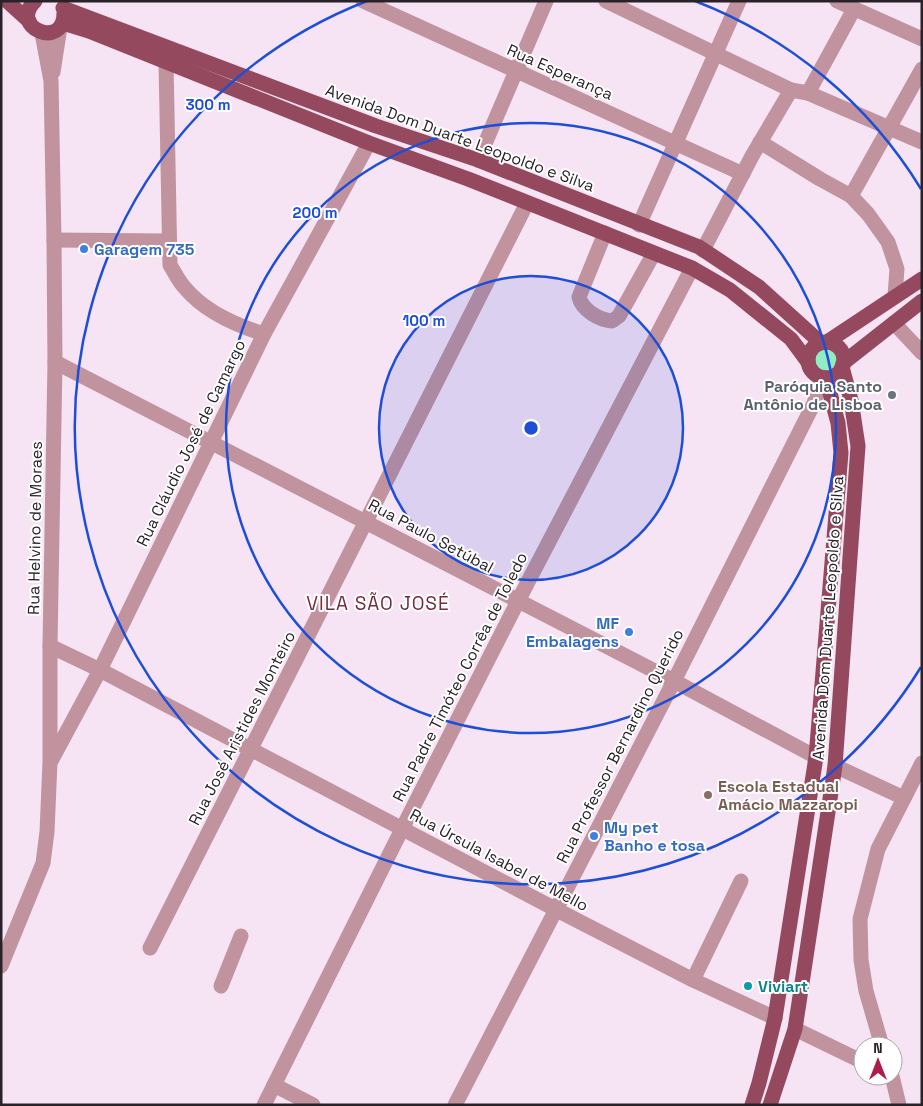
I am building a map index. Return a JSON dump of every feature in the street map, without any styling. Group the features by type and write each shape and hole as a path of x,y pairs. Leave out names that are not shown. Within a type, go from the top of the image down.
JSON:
{"main road":[{"path":"7,1 36,30 42,33 52,32 61,15"},
{"path":"29,21 29,9 35,1"},
{"name":"Avenida Dom Duarte Leopoldo e Silva","path":"61,15 90,31 168,55 478,160 703,250 759,287 824,343"},
{"name":"Avenida Dom Duarte Leopoldo e Silva","path":"168,55 370,143 692,268 730,290 791,339 808,362"},
{"path":"370,143 376,126"},
{"path":"922,278 824,343 812,348 808,362 812,371 824,378 836,374 842,365 894,322 922,302"},
{"path":"824,343 838,347 843,357 842,365"},
{"name":"Avenida Dom Duarte Leopoldo e Silva","path":"770,1105 795,1029 835,766 858,446 851,400 842,365"},
{"name":"Avenida Dom Duarte Leopoldo e Silva","path":"752,1105 760,1084 775,1018 816,757 841,453 838,423 824,378"},
{"path":"822,683 841,684"},
{"path":"787,939 809,942"},
{"path":"760,1084 775,1089"}],"street":[{"name":"Rua Esperança","path":"363,1 743,174"},
{"path":"478,160 546,1"},
{"path":"606,1 791,90 808,93 922,142"},
{"path":"639,225 740,1"},
{"path":"837,1 922,39"},
{"path":"808,93 854,8"},
{"name":"Rua Helvino de Moraes","path":"51,81 61,15"},
{"name":"Rua Helvino de Moraes","path":"1,966 43,864 47,832 50,762 55,362 51,81 42,33"},
{"path":"168,55 170,265 185,288 210,311 240,327 264,334"},
{"path":"852,196 888,127 922,69"},
{"path":"703,250 760,142 791,90"},
{"path":"760,142 820,179 852,196 868,214 888,242 897,269 895,296"},
{"name":"Rua Cláudio José de Camargo","path":"50,762 100,670 264,334 370,143"},
{"name":"Rua José Aristides Monteiro","path":"150,948 527,203"},
{"path":"605,234 579,297 584,307 604,320 612,321 619,316 654,253"},
{"path":"54,240 169,241"},
{"name":"Rua Padre Timóteo Corrêa de Toledo","path":"264,1105 518,601 692,268"},
{"path":"894,322 922,353"},
{"name":"Rua Paulo Setúbal","path":"55,362 674,681 816,757"},
{"name":"Rua Professor Bernardino Querido","path":"455,1105 674,681 814,403 824,378"},
{"path":"814,403 832,403"},
{"name":"Rua Úrsula Isabel de Mello","path":"50,646 100,670 251,751 693,980 775,1018"},
{"path":"879,1036 866,991 861,960 860,919 878,849 922,763"},
{"path":"835,766 904,798"},
{"path":"693,980 741,881"},
{"path":"221,986 241,936"},
{"path":"795,1029 853,1057"},
{"path":"274,1085 313,1105"},
{"path":"894,1086 899,1105"}],"green space":[{"path":"826,347 835,351 839,360 835,369 826,373 817,369 813,360 817,351"}],"place":[{"name":"Garagem 735","path":"84,249"},
{"name":"Paróquia Santo Antônio de Lisboa","path":"892,395"},
{"name":"MF Embalagens","path":"629,632"},
{"name":"Escola Estadual Amácio Mazzaropi","path":"708,795"},
{"name":"My pet Banho e tosa","path":"594,836"},
{"name":"Viviart","path":"748,986"}],"district":[{"name":"VILA SÃO JOSÉ","path":"378,603"}]}
